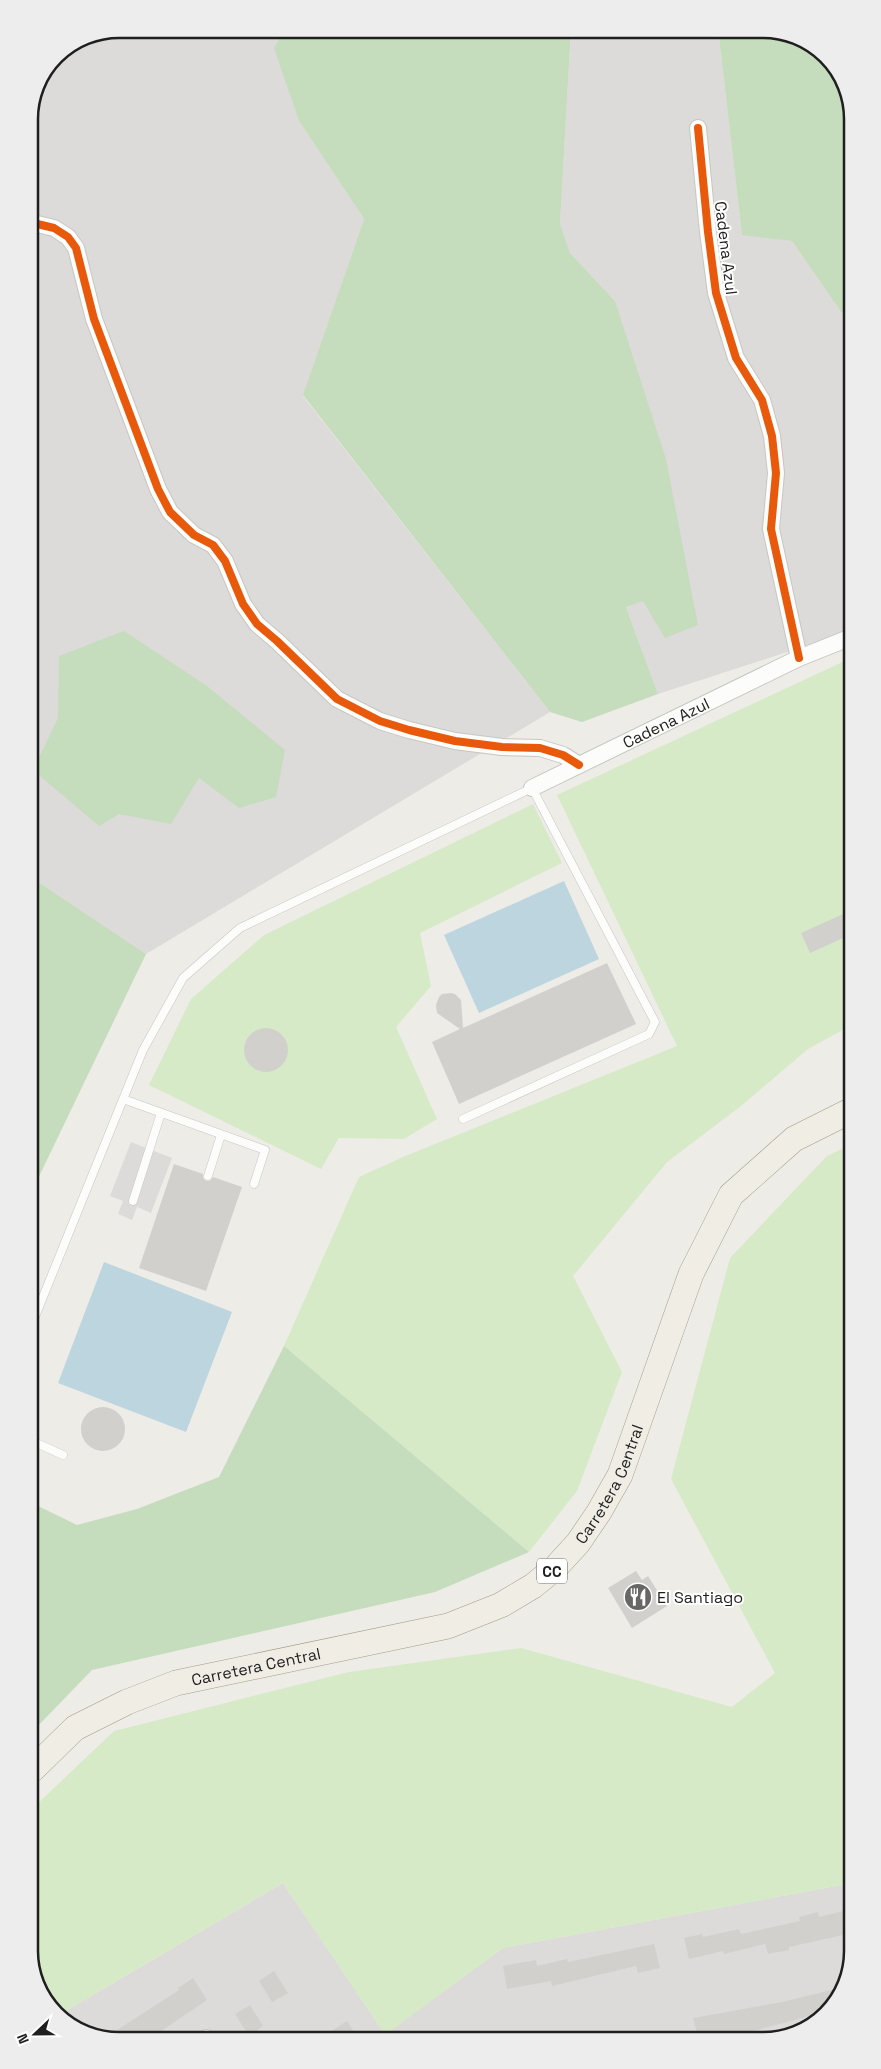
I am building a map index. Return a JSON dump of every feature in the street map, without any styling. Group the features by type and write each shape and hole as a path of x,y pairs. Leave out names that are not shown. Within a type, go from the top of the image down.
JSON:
{"main road":[{"name":"Carretera Central","path":"38,1764 75,1728 126,1702 176,1683 448,1626 501,1605 533,1586 555,1568 578,1543 594,1520 620,1475 691,1274 731,1195 794,1139 844,1114"}],"street":[{"name":"Cadena Azul","path":"698,128 716,293 736,358 762,400 772,436 776,473 771,530 799,658"},
{"path":"38,224 54,228 68,237 76,248 94,319 158,489 170,512 194,535 212,545 225,561 243,604 257,624 337,699 380,721 455,741 502,747 540,748 563,755 579,766"},
{"name":"Cadena Azul","path":"532,788 799,658 844,640"}],"lane":[{"path":"38,1309 143,1050 183,978 240,928 532,788 655,1022 649,1034 463,1119"},
{"path":"123,1099 265,1150 254,1184"},
{"path":"133,1201 161,1113"},
{"path":"208,1176 221,1135"},
{"path":"38,1443 63,1455"}],"shaded area":[{"path":"108,38 280,38 275,48 299,121 364,219 303,396 550,712 146,954 38,882 38,113 40,97 54,69 65,58 78,48"},
{"path":"570,38 719,38 742,234 792,241 841,312 844,312 844,634 658,694 626,607 643,600 615,301 570,253 560,223"},
{"path":"131,1142 172,1158 151,1213 137,1207 132,1220 118,1214 123,1201 110,1196"},
{"path":"283,1883 383,2031 113,2031 97,2029 65,2011"},
{"path":"844,1884 844,1951 839,1977 833,1991 820,2008 808,2018 789,2027 763,2032 389,2031 503,1948"}],"green space":[{"path":"280,38 570,38 560,223 570,253 615,301 666,459 698,625 665,638 643,601 626,607 658,694 582,722 550,712 303,395 364,219 299,121 274,48"},
{"path":"719,38 779,39 799,46 820,61 833,78 842,102 844,118 844,312 841,312 792,241 742,235"},
{"path":"124,631 207,686 285,750 276,797 239,808 199,778 171,824 119,814 99,826 38,774 38,760 58,718 59,656"},
{"path":"844,661 844,1029 808,1049 741,1106 667,1162 573,1276 622,1372 577,1491 529,1552 284,1346 359,1177 403,1157 677,1046 557,795"},
{"path":"533,804 562,863 420,933 431,986 396,1027 437,1119 404,1139 339,1138 321,1169 149,1085 191,999 264,935"},
{"path":"38,882 146,954 38,1179"},
{"path":"844,1148 844,1884 503,1948 390,2031 383,2031 283,1883 65,2011 61,2008 46,1987 39,1967 38,1803 114,1731 349,1672 521,1648 732,1707 775,1673 671,1479 730,1258 827,1156"},
{"path":"284,1346 529,1552 435,1592 92,1670 38,1726 38,1506 77,1525 137,1509 219,1477"}],"water":[{"path":"564,881 599,959 479,1013 444,935"},
{"path":"104,1262 232,1312 186,1432 58,1383"}],"building":[{"path":"844,914 844,938 810,953 801,933"},
{"path":"607,963 636,1024 459,1104 432,1042 460,1029 437,1013 436,1005 442,994 455,994 461,1000 463,1028"},
{"path":"266,1028 278,1032 284,1038 288,1050 284,1062 278,1068 266,1072 254,1068 248,1062 244,1050 248,1038 254,1032"},
{"path":"174,1164 203,1174 203,1178 206,1181 210,1181 213,1177 242,1187 206,1291 139,1268"},
{"path":"103,1407 115,1411 121,1417 125,1429 121,1441 115,1447 103,1451 91,1447 85,1441 81,1429 85,1417 91,1411"},
{"name":"El Santiago","path":"636,1571 642,1580 648,1576 667,1606 632,1628 608,1588"},
{"path":"844,1911 844,1935 789,1947 789,1950 768,1954 765,1944 724,1954 723,1951 689,1959 684,1938 702,1934 703,1937 739,1929 741,1934 800,1921 799,1917 818,1912 819,1917"},
{"path":"654,1944 660,1968 638,1973 636,1966 552,1986 551,1981 507,1989 503,1966 536,1960 537,1966 567,1959 568,1962"},
{"path":"274,1971 288,1993 272,2002 259,1981"},
{"path":"193,1978 207,2000 161,2031 118,2031 179,1990 178,1988"},
{"path":"834,1990 827,2000 811,2016 750,2032 697,2032 693,2018 782,2002"},
{"path":"250,2005 263,2026 256,2031 246,2031 235,2014"},
{"path":"347,2021 354,2031 331,2031"}],"cycle path":[{"path":"698,128 716,293 736,358 762,400 772,436 776,473 771,529 799,658"},
{"path":"38,224 54,228 68,237 76,248 94,319 158,489 170,512 194,535 213,545 225,561 243,604 257,624 337,699 380,721 455,741 502,747 540,748 563,755 579,765"}],"place":[{"name":"El Santiago","path":"638,1597"}]}
